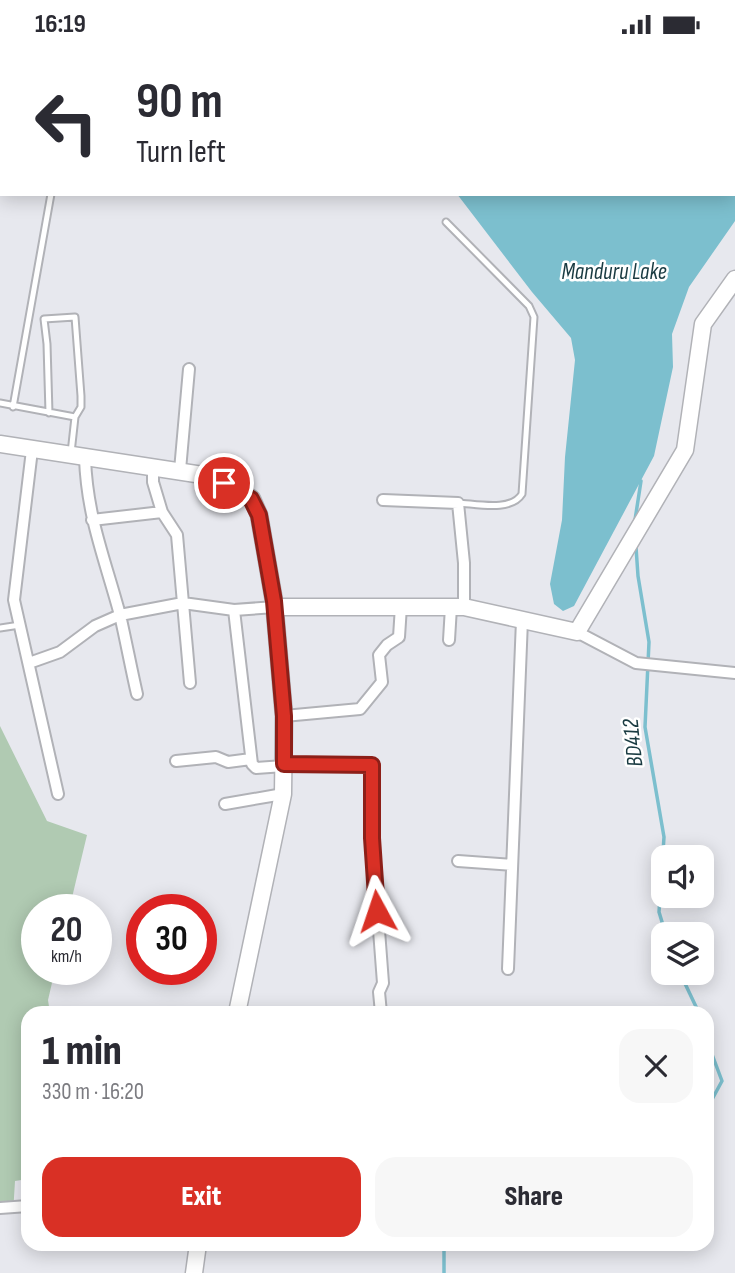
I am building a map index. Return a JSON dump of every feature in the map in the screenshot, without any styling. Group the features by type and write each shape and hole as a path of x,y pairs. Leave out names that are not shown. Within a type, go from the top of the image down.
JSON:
{"main road":[{"path":"275,607 457,607 577,632 685,450 703,324 735,279"},
{"path":"0,444 209,476 238,489 251,499 259,515 275,607 284,716 283,794 238,1006"},
{"path":"194,1273 197,1251"}],"street":[{"path":"180,470 189,369"},
{"path":"32,450 14,600 58,794"},
{"path":"78,457 92,520 120,615 137,694"},
{"path":"153,466 153,482 162,512 177,535 190,683"},
{"path":"383,500 458,503 464,562 449,640"},
{"path":"92,520 162,512"},
{"path":"29,663 60,652 95,626 120,615 183,603 234,610 275,607"},
{"path":"284,716 360,709 382,682 379,655 398,637 401,609"},
{"path":"234,610 251,759 256,768 284,765 372,765 372,838 383,983 379,992 380,1006"},
{"path":"508,969 522,620"},
{"path":"577,632 636,663 735,673"},
{"path":"176,761 216,757 232,762 251,759"},
{"path":"225,804 283,794"},
{"path":"458,861 512,865"},
{"path":"0,1208 21,1206"}],"lane":[{"path":"13,407 51,196"},
{"path":"446,222 529,306 534,317 522,494 518,501 507,505 458,503"},
{"path":"49,412 44,320 75,317 82,396 81,407 75,417 78,457"},
{"path":"0,405 75,417"},
{"path":"0,628 20,625"}],"green space":[{"path":"0,726 47,821 87,835 73,894 21,894 21,985 52,985 49,1006 21,1006 21,1180 15,1181 13,1214 0,1214"}],"water":[{"name":"Manduru Lake","path":"459,196 735,196 735,221 689,287 672,334 673,367 654,456 574,606 563,611 554,604 550,584 562,520 565,457 575,360 571,338"}],"waterway":[{"name":"BD412","path":"635,520 641,481"},
{"name":"BD412","path":"636,547 649,642 645,727 664,837 659,912 662,922"},
{"name":"BD412","path":"686,985 696,1006"},
{"name":"BD412","path":"714,1060 722,1081 714,1096"},
{"name":"BD412","path":"444,1251 444,1273"}],"route":[{"path":"224,483 251,499 259,515 274,601 284,716 284,764 372,765 372,838 377,911"}]}
